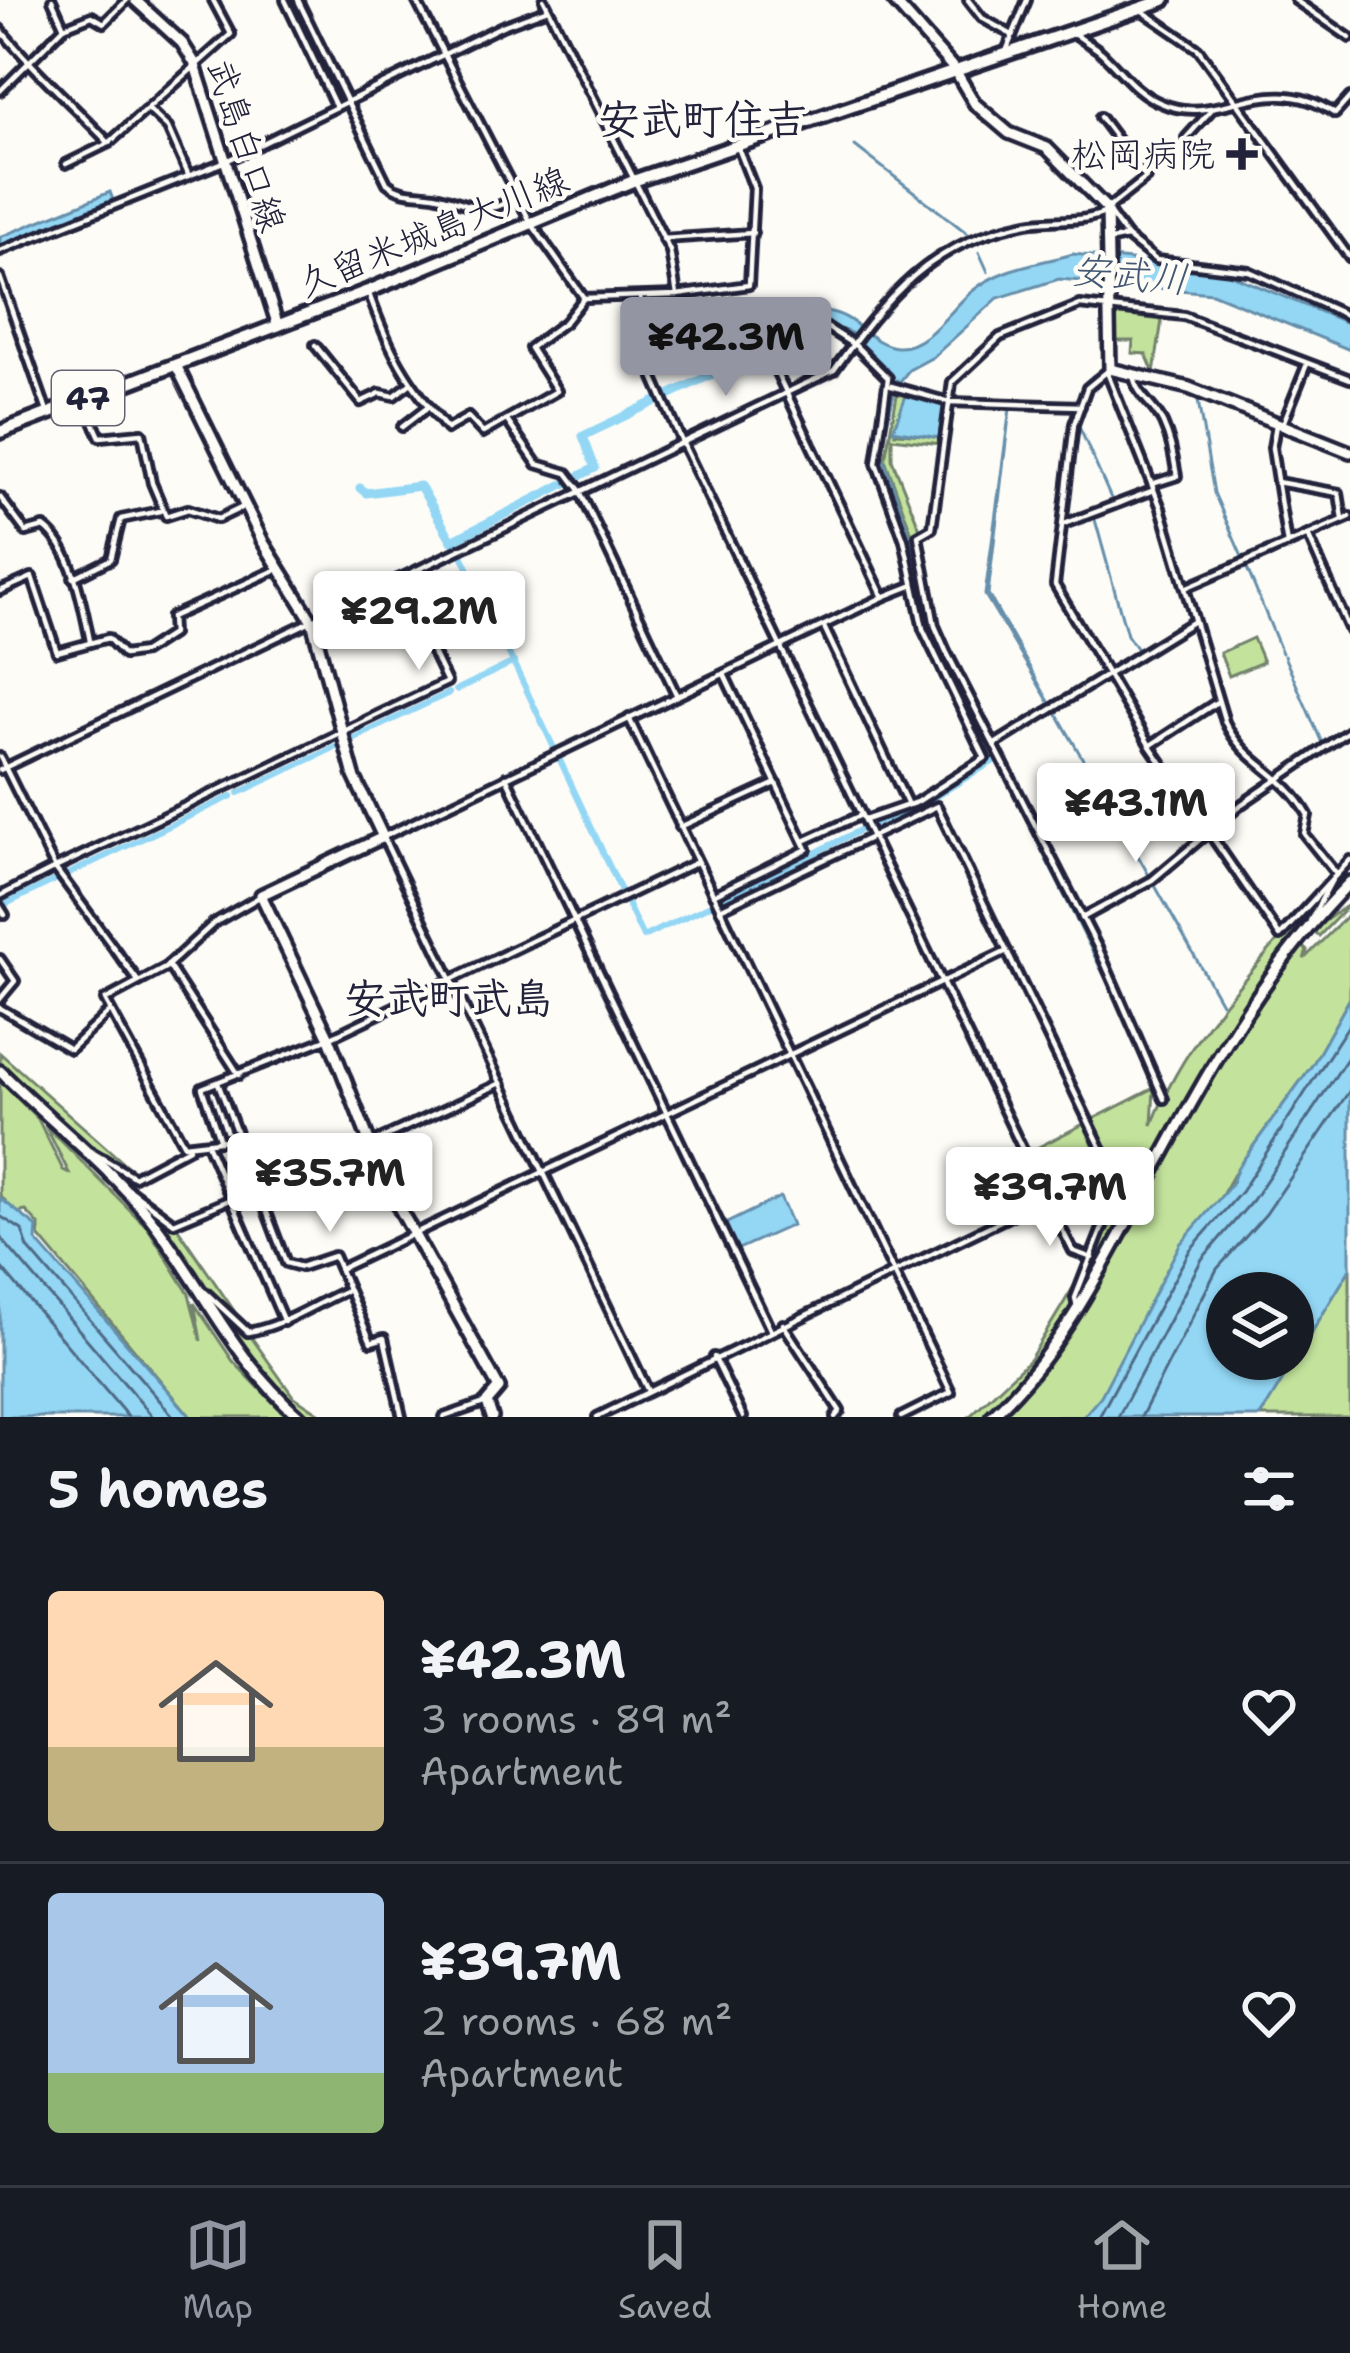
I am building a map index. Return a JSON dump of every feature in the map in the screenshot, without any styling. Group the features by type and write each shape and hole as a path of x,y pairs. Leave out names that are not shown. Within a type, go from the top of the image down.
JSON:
{"main road":[{"name":"武島白口線","path":"131,0 182,43 194,62 278,326"},
{"path":"893,0 990,118 1009,133 1047,148 1108,210 1108,370 1189,388 1350,452"},
{"name":"久留米城島大川線","path":"0,432 368,291 632,181 955,70 1011,46 1072,32 1164,0"},
{"path":"176,365 245,506 312,621 354,776 383,836 261,896 329,1038 370,1145 414,1236 500,1388 499,1396 487,1402 492,1417"},
{"path":"991,1417 1036,1370 1078,1310 1227,1038 1310,926 1350,882"},
{"path":"0,1071 121,1184 154,1223 249,1368 301,1416"}],"street":[{"path":"52,0 64,27"},
{"path":"0,89 28,67 64,27 92,16 104,23 131,0"},
{"path":"66,164 109,143 194,62 231,34 213,0"},
{"path":"285,0 336,107"},
{"path":"298,0 387,183 397,191 438,196 480,210 497,208 516,194"},
{"path":"416,0 531,223 584,298"},
{"path":"544,0 663,239 677,295"},
{"path":"968,0 1011,46 1027,0"},
{"path":"1295,0 1350,38"},
{"path":"1140,8 1191,42 1350,258"},
{"path":"0,251 226,161 548,9"},
{"path":"0,29 28,67 76,105 109,143"},
{"path":"1072,32 1160,103 1213,108 1235,100 1291,94 1335,114 1350,97"},
{"path":"1186,138 1213,108"},
{"path":"148,109 168,128 188,176"},
{"path":"3,769 577,488 834,370 903,280 972,242 1023,224 1093,218 1108,210 1146,178 1100,117"},
{"path":"584,298 640,298 749,285 754,188 737,146"},
{"path":"1108,210 1127,237 1156,260 1249,271 1350,317"},
{"path":"663,239 754,233"},
{"path":"1110,241 1127,237"},
{"path":"0,277 48,414"},
{"path":"368,291 393,362 428,407 447,429 468,417 483,433 557,392 530,348 565,322 584,298"},
{"path":"640,298 659,392 682,442 1046,1198 1073,1251 1092,1258"},
{"path":"1164,1099 1082,918 935,626 918,536 932,528 954,378 1000,338 1080,304 1184,316 1350,379"},
{"path":"650,349 828,328 852,341 886,372 889,385 878,426 876,463 923,629 986,758 908,806 804,841"},
{"path":"761,339 884,597"},
{"path":"315,345 361,402 380,393 394,396 410,384"},
{"path":"1287,544 1272,448 1307,363"},
{"path":"1337,873 1304,834 1308,815 1282,777 1242,751 1217,702 1152,487 1108,370 1093,379 1081,406 1055,585 1150,746 1280,936 1350,863"},
{"path":"1063,524 1177,476 1178,462 1163,423 1137,390 1133,374"},
{"path":"889,385 950,403 1081,406"},
{"path":"82,400 100,437 142,434 160,511 166,516 188,508 218,519 245,506"},
{"path":"402,427 428,407"},
{"path":"507,421 538,464 566,473 577,488 677,696"},
{"path":"1185,588 1347,518 1339,493 1277,482"},
{"path":"0,497 26,532 48,529 74,578 90,641"},
{"path":"74,578 111,560 121,519 160,511"},
{"path":"1308,536 1350,631"},
{"path":"1,588 32,577 57,652 108,638 124,655 144,652 172,634 171,617 280,568"},
{"path":"0,896 447,682 398,579"},
{"path":"647,1389 383,836 914,585"},
{"path":"994,745 1194,621"},
{"path":"824,627 908,806"},
{"path":"713,895 807,849 724,674"},
{"path":"1150,746 1217,702"},
{"path":"629,718 951,1392 901,1417"},
{"path":"1082,918 1152,880 1350,730"},
{"path":"0,757 55,868 138,981"},
{"path":"506,777 770,1329"},
{"path":"680,827 776,783"},
{"path":"720,909 937,806 1112,1167 1117,1199 1075,1298 1078,1310"},
{"path":"220,1141 202,1088 329,1038 697,862"},
{"path":"1310,926 1337,873"},
{"path":"189,1148 175,1134 121,1027 108,1013 106,998 168,965 214,923 261,896"},
{"path":"0,907 5,915"},
{"path":"341,1268 1007,951"},
{"path":"0,959 15,981 0,999"},
{"path":"168,965 239,1075"},
{"path":"0,1008 70,1049 108,1013"},
{"path":"86,1152 134,1177 189,1148 220,1141 314,1148 370,1145 501,1083"},
{"path":"218,1084 286,1263 302,1267 334,1256 371,1342 384,1338 402,1417"},
{"path":"208,1146 284,1322"},
{"path":"597,1417 770,1329 1112,1167"},
{"path":"121,1184 174,1223 234,1198"},
{"path":"191,1282 245,1331 284,1322 288,1315 349,1289"},
{"path":"783,1324 841,1411 835,1417"},
{"path":"714,1357 742,1417"},
{"path":"443,1417 487,1402"}],"green space":[{"path":"1112,314 1162,320 1154,373 1146,354 1132,353 1133,341 1110,341"},
{"path":"898,390 907,393 895,433 941,436 941,444 892,438 892,459 920,529 912,534 885,459"},
{"path":"1253,638 1263,662 1229,676 1220,653"},
{"path":"1329,882 1224,1036 1080,1299 1119,1200 1120,1183 1112,1167 1048,1194 1029,1152 1154,1088 1152,1125 1207,1026"},
{"path":"1350,904 1319,936 1313,932 1302,946 1307,951 1304,959 1350,913 1350,998 1313,1064 1238,1167 1096,1417 996,1417 1075,1324 1224,1055 1278,973 1307,937 1333,915"},
{"path":"0,1053 135,1173 87,1147 0,1067"},
{"path":"0,1081 38,1119 63,1170 69,1173 45,1125 148,1228 189,1294 201,1341 194,1303 233,1361 287,1417 191,1417 39,1236 39,1225 26,1211 16,1213 0,1195"},
{"path":"135,1194 176,1226 246,1328 191,1275"},
{"path":"1350,1269 1350,1417 1260,1417 1282,1380 1314,1380 1314,1328"},
{"path":"1080,1276 1072,1313 1046,1352 984,1417 969,1417 1030,1359"},
{"path":"198,1286 249,1334 293,1396 325,1417 306,1413 270,1386"}],"water":[{"path":"110,192 113,200 0,246 0,237"},
{"path":"1073,254 1217,269 1350,324 1350,350 1212,293 1059,279 998,298 898,384 851,333 827,324 659,345 657,336 824,311 845,317 887,345 908,346 928,335 970,293 994,277"},
{"path":"907,393 944,404 939,438 893,430"},
{"path":"1010,408 988,594 1052,707 985,595"},
{"path":"1350,998 1350,1269 1314,1328 1314,1272 1206,1272 1206,1380 1282,1380 1260,1417 1083,1417 1101,1396 1180,1244 1231,1185 1238,1167 1313,1064"},
{"path":"780,1197 792,1225 736,1250 725,1224"},
{"path":"0,1198 37,1227 36,1240 191,1417 0,1417"}],"waterway":[{"path":"855,146 972,237"},
{"path":"979,252 988,272"},
{"path":"1021,334 1083,308 1104,310"},
{"path":"1114,311 1184,319 1303,366"},
{"name":"安武川","path":"360,488 366,493 420,486 452,541 595,468 583,436 748,357 758,329"},
{"path":"1092,376 1104,370 1104,358"},
{"path":"1309,368 1350,384"},
{"path":"1079,401 1089,379"},
{"path":"897,380 881,451 912,541 929,625 1128,1023"},
{"path":"1197,395 1214,493 1243,559"},
{"path":"954,407 1008,408"},
{"path":"1077,422 1113,503"},
{"path":"1115,508 1094,516 1127,635 1138,651"},
{"name":"安武川","path":"454,540 457,546"},
{"path":"461,553 555,750"},
{"path":"1246,566 1282,653"},
{"path":"1284,656 1322,743"},
{"path":"456,690 514,662"},
{"path":"350,740 449,693"},
{"path":"1056,712 1150,877"},
{"path":"239,793 342,744"},
{"path":"558,756 623,895"},
{"path":"869,826 917,808 994,761"},
{"path":"66,875 232,796"},
{"path":"720,901 862,829"},
{"path":"4,905 55,880"},
{"path":"1153,882 1221,1003"},
{"path":"625,899 643,937 715,903"}],"place":[{"name":"松岡病院","path":"1242,154"}],"district":[{"name":"安武町住吉","path":"703,119"},
{"name":"安武町武島","path":"449,998"}]}
